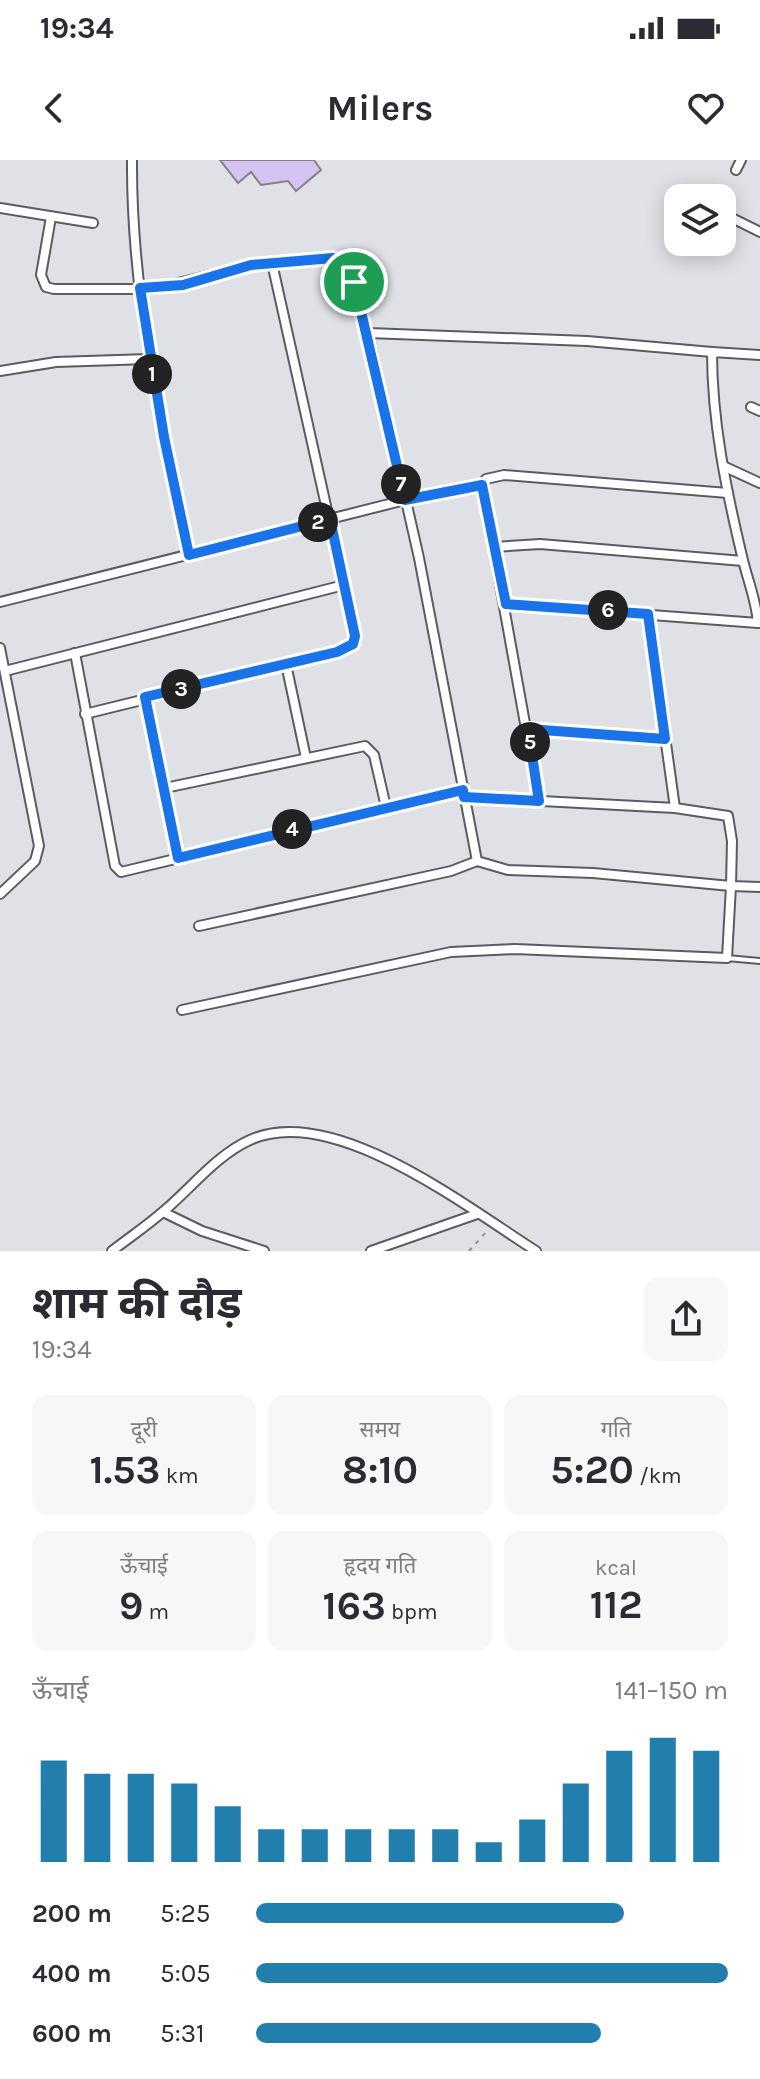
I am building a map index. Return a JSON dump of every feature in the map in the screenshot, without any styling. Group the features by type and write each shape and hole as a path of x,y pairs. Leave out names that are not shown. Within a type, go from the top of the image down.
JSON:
{"street":[{"path":"132,160 140,288 149,359 189,555"},
{"path":"736,170 741,160"},
{"path":"0,208 93,223"},
{"path":"51,217 41,275 46,287 183,285 229,270 272,263 333,258 343,262 354,282 368,333 405,500 477,861"},
{"path":"736,220 760,232"},
{"path":"85,714 337,652 353,644 330,519 272,263"},
{"path":"368,333 587,341 760,355"},
{"path":"506,604 758,623 758,594 743,561 723,466 712,399 712,352"},
{"path":"0,371 56,362 149,359"},
{"path":"723,466 760,483"},
{"path":"539,801 506,604 482,485 486,479 504,475 728,493"},
{"path":"0,602 405,500 482,485"},
{"path":"494,547 540,544 743,561"},
{"path":"5,671 344,585"},
{"path":"648,614 675,808"},
{"path":"0,648 39,846 35,861 0,894"},
{"path":"75,653 117,871 386,807 464,794 675,808 728,816 732,841 727,958 515,949 451,952 182,1010"},
{"path":"286,664 306,758"},
{"path":"145,697 178,858"},
{"path":"528,729 665,739"},
{"path":"165,788 365,746 374,755 386,807"},
{"path":"199,926 451,871 477,861 508,870 593,873 760,887"},
{"path":"112,1251 247,1141 299,1132 331,1137 360,1149 443,1191 536,1251"},
{"path":"163,1212 202,1231 264,1251"},
{"path":"371,1251 477,1214"}],"lane":[{"path":"727,958 760,961"}],"path":[{"path":"469,1251 493,1224"}],"building":[{"path":"220,160 314,160 321,170 296,191 288,181 261,185 251,172 238,183"}],"route":[{"path":"333,258 350,269 354,282 405,500 482,485 506,604 648,614 665,739 528,729 539,801 464,797 463,790 264,835 178,858 145,697 337,652 353,644 355,636 330,519 189,555 149,359 140,288 183,285 251,265 333,258"}]}
